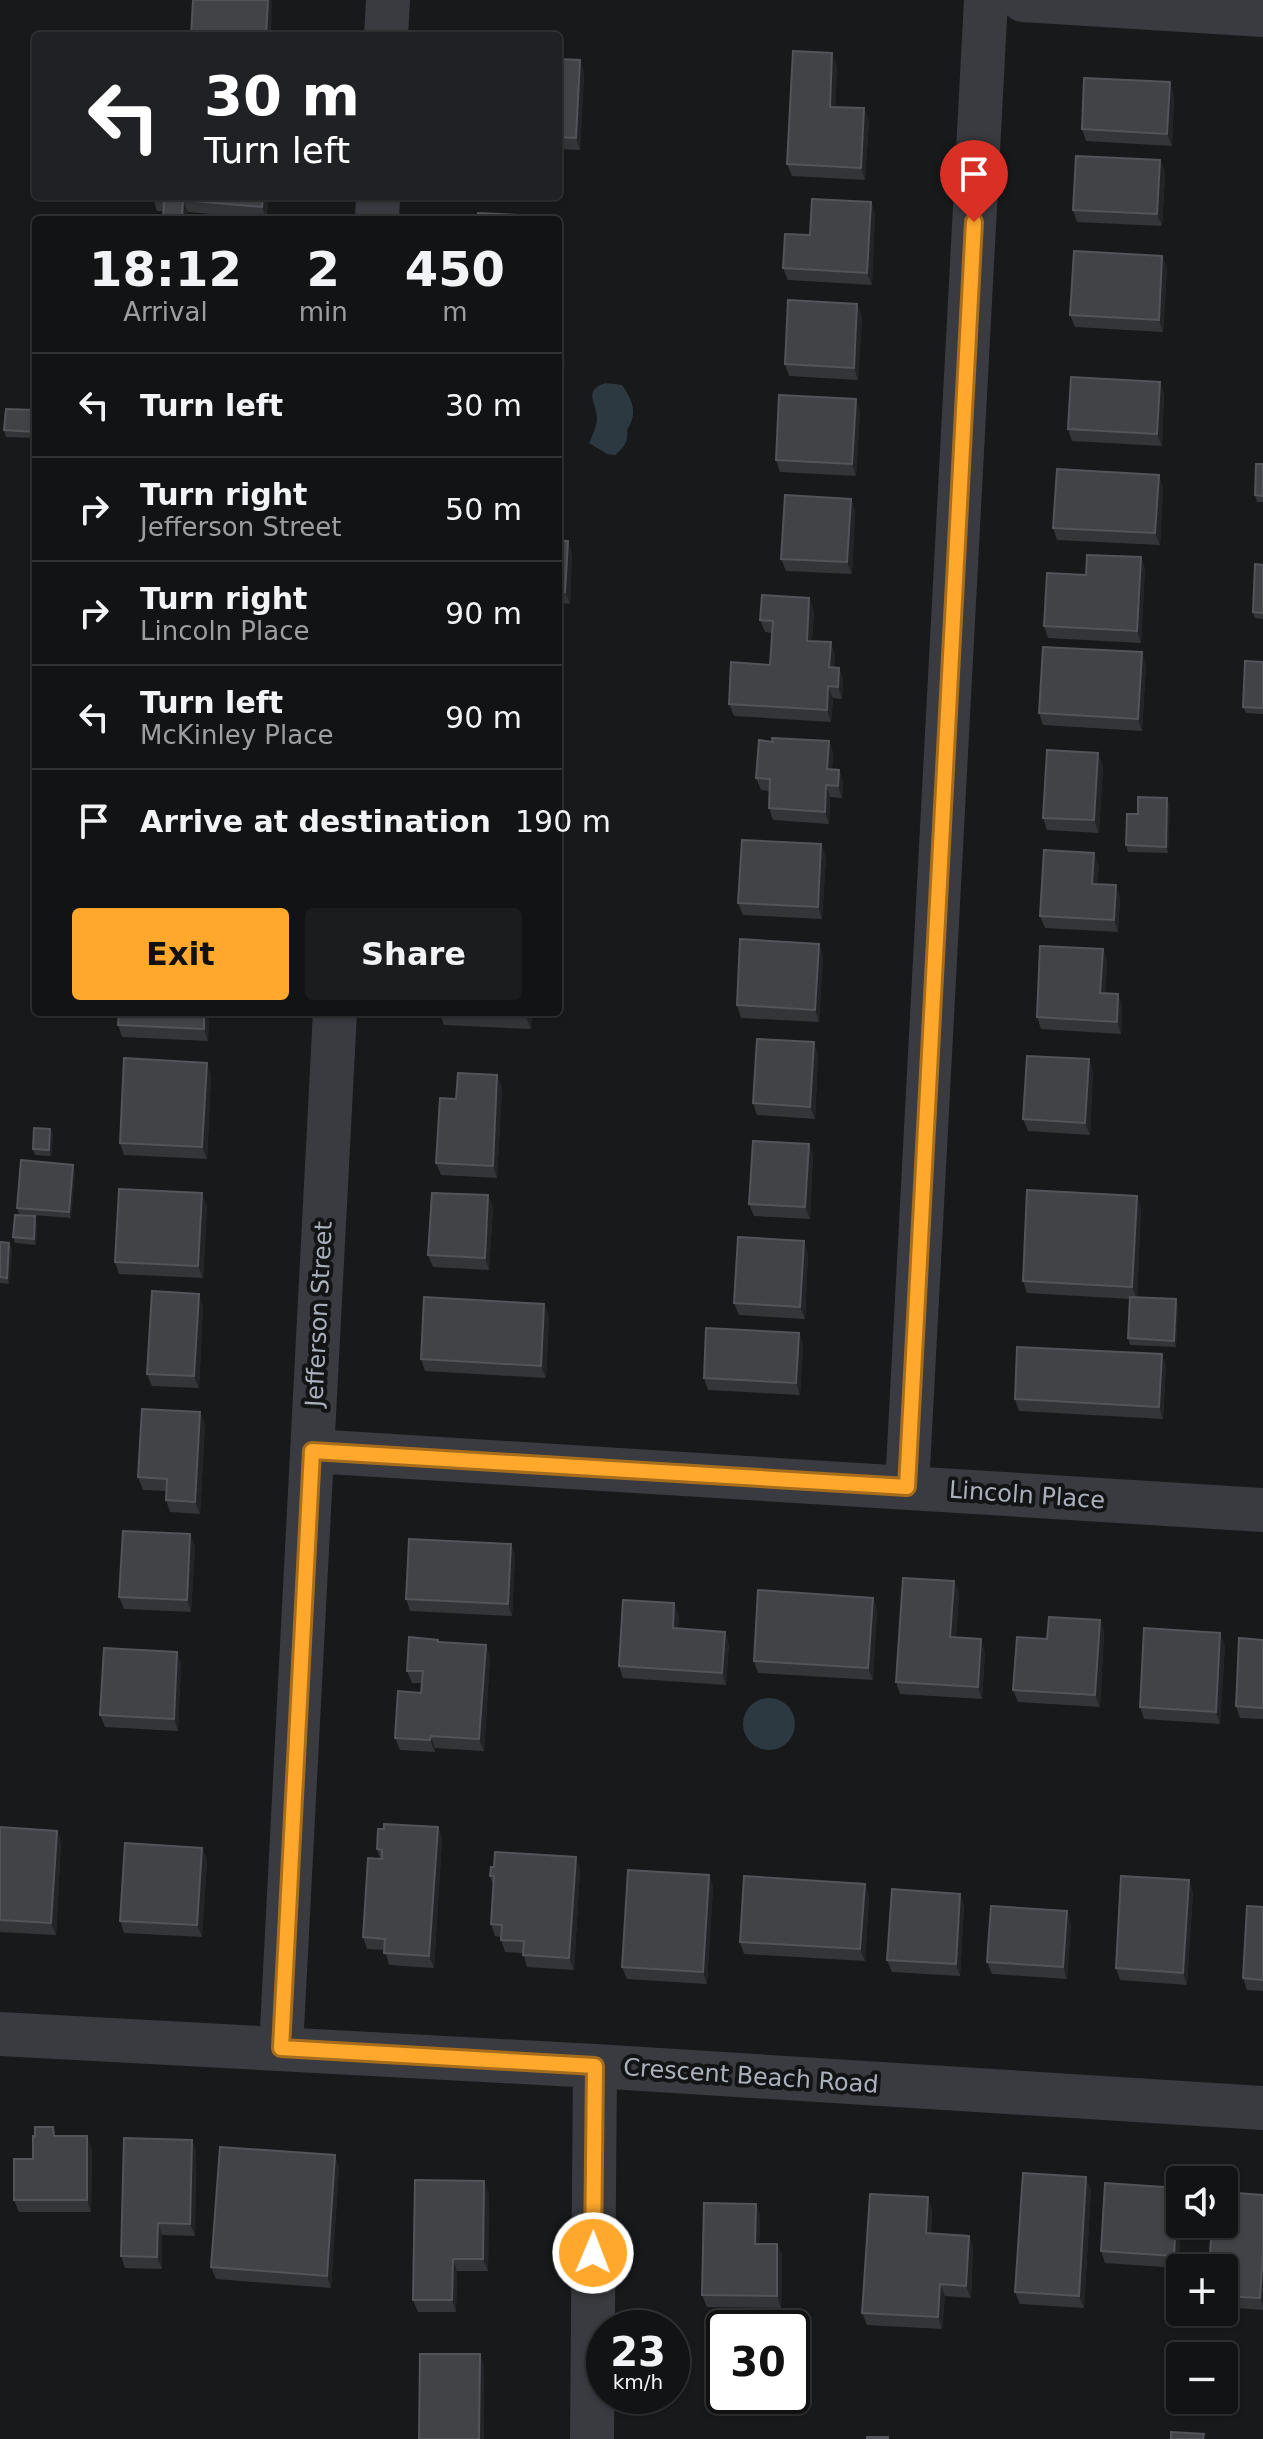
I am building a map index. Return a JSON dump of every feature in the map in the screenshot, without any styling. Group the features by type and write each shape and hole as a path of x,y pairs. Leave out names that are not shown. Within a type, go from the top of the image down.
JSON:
{"street":[{"path":"386,32 388,0"},
{"path":"907,1487 986,0"},
{"path":"1023,0 1263,15"},
{"name":"Jefferson Street","path":"281,2048 335,1016"},
{"name":"Lincoln Place","path":"312,1451 1263,1510"},
{"name":"Crescent Beach Road","path":"0,2034 595,2066 1263,2108"},
{"path":"592,2439 595,2066"}],"shaded area":[{"path":"605,383 622,385 633,407 626,441 615,455 607,454 589,443 597,418 593,393"},
{"path":"769,1698 787,1706 795,1724 787,1742 769,1750 751,1742 743,1724 751,1706"}],"building":[{"path":"193,0 268,0 266,32 191,32"},
{"path":"793,51 832,53 830,107 864,108 861,168 787,164"},
{"path":"562,59 580,60 576,138 562,137"},
{"path":"1084,78 1170,82 1167,134 1082,129"},
{"path":"1076,156 1160,160 1157,214 1073,210"},
{"path":"812,199 871,202 867,273 783,268 785,234 810,235"},
{"path":"158,200 183,200 182,216 163,216 164,201"},
{"path":"183,200 263,200 262,207"},
{"path":"478,213 538,216 478,216"},
{"path":"1074,251 1162,256 1159,320 1070,315"},
{"path":"788,300 857,304 854,368 785,364"},
{"path":"1071,377 1160,382 1157,434 1068,429"},
{"path":"779,395 856,399 852,464 776,460"},
{"path":"6,409 32,410 32,432 4,430"},
{"path":"1256,464 1263,464 1263,496 1255,495"},
{"path":"1057,469 1159,475 1155,533 1053,528"},
{"path":"785,495 851,499 847,562 781,559"},
{"path":"562,541 568,541 565,592 562,592"},
{"path":"1087,555 1141,557 1137,631 1044,626 1047,573 1086,575"},
{"path":"1255,564 1263,565 1263,613 1253,612"},
{"path":"762,595 809,598 807,641 831,642 829,667 839,668 838,687 828,686 827,710 729,704 731,662 770,665 773,621 760,620"},
{"path":"1043,647 1142,652 1138,719 1039,713"},
{"path":"1245,661 1263,662 1263,708 1243,707"},
{"path":"772,738 829,741 827,769 839,770 838,786 826,785 825,812 769,808 770,779 756,778 759,740 773,742"},
{"path":"1047,750 1098,753 1094,820 1043,818"},
{"path":"1138,797 1167,798 1166,847 1126,845 1127,814 1138,814"},
{"path":"742,840 821,844 818,907 738,903"},
{"path":"1044,850 1094,853 1092,884 1116,885 1114,920 1040,916"},
{"path":"740,939 819,944 815,1010 737,1005"},
{"path":"1040,946 1103,949 1100,993 1118,994 1117,1022 1037,1017"},
{"path":"119,1016 204,1016 204,1029 118,1025"},
{"path":"757,1039 814,1042 810,1107 753,1103"},
{"path":"1027,1056 1089,1059 1085,1123 1023,1119"},
{"path":"124,1058 207,1063 202,1147 120,1143"},
{"path":"458,1073 497,1075 493,1166 436,1163 440,1098 456,1099"},
{"path":"34,1128 50,1129 49,1150 33,1149"},
{"path":"753,1141 809,1144 805,1207 749,1204"},
{"path":"21,1160 73,1165 69,1212 17,1208"},
{"path":"119,1189 202,1193 198,1266 115,1262"},
{"path":"1027,1190 1137,1196 1132,1287 1023,1281"},
{"path":"432,1193 488,1195 485,1258 428,1255"},
{"path":"15,1215 35,1216 34,1239 13,1237"},
{"path":"738,1237 804,1241 800,1307 734,1303"},
{"path":"0,1242 9,1243 7,1278 0,1277"},
{"path":"152,1291 199,1294 194,1376 147,1374"},
{"path":"424,1297 544,1304 541,1366 421,1359"},
{"path":"1130,1297 1176,1299 1174,1341 1128,1338"},
{"path":"706,1328 799,1333 796,1383 704,1378"},
{"path":"1017,1347 1162,1354 1159,1407 1015,1399"},
{"path":"142,1409 200,1412 195,1502 166,1500 167,1479 138,1477"},
{"path":"123,1531 190,1534 187,1600 119,1597"},
{"path":"409,1539 511,1544 508,1604 406,1599"},
{"path":"903,1578 954,1581 950,1637 981,1639 978,1687 896,1682"},
{"path":"758,1590 873,1598 868,1668 754,1661"},
{"path":"623,1600 674,1603 673,1628 725,1632 722,1673 619,1666"},
{"path":"1049,1617 1100,1620 1095,1695 1013,1690 1017,1637 1047,1639"},
{"path":"1144,1628 1220,1633 1216,1712 1140,1707"},
{"path":"409,1637 486,1645 479,1739 431,1736 430,1740 395,1738 398,1691 421,1693 423,1671 407,1671"},
{"path":"1239,1638 1263,1640 1263,1708 1236,1706"},
{"path":"104,1648 177,1652 174,1719 100,1715"},
{"path":"384,1824 438,1827 429,1956 384,1953 385,1939 363,1937 368,1858 382,1859 382,1850 377,1849 378,1829 384,1829"},
{"path":"0,1827 57,1831 51,1923 0,1920"},
{"path":"125,1843 202,1848 197,1925 120,1921"},
{"path":"495,1852 576,1857 569,1958 523,1955 524,1941 501,1940 502,1925 491,1924 494,1876 490,1876"},
{"path":"628,1870 709,1875 703,1972 622,1967"},
{"path":"744,1876 865,1884 860,1949 740,1942"},
{"path":"1121,1876 1189,1880 1183,1973 1116,1968"},
{"path":"892,1889 960,1894 956,1964 887,1960"},
{"path":"991,1906 1067,1911 1063,1967 987,1962"},
{"path":"1247,1906 1263,1907 1263,1980 1243,1978"},
{"path":"35,2127 53,2127 54,2136 87,2136 87,2200 14,2200 14,2159 33,2159"},
{"path":"124,2138 192,2140 190,2224 158,2223 157,2257 121,2256"},
{"path":"220,2147 335,2155 327,2276 211,2267"},
{"path":"1023,2173 1086,2177 1079,2296 1015,2292"},
{"path":"415,2180 484,2181 483,2259 453,2259 452,2300 413,2300"},
{"path":"1105,2183 1166,2187 1166,2238 1175,2238 1174,2254 1101,2251"},
{"path":"1238,2193 1263,2195 1260,2298 1238,2297 1238,2254 1210,2254 1211,2238 1238,2238"},
{"path":"870,2194 928,2197 926,2233 969,2236 966,2286 940,2284 938,2317 862,2313"},
{"path":"704,2203 756,2204 755,2244 777,2244 777,2296 702,2295"},
{"path":"420,2354 480,2354 479,2439 419,2439"},
{"path":"1171,2432 1204,2434 1203,2439 1171,2439"},
{"path":"888,2437 888,2439 867,2439"}],"route":[{"path":"593,2253 595,2066 281,2048 312,1451 907,1487 974,222"}]}
